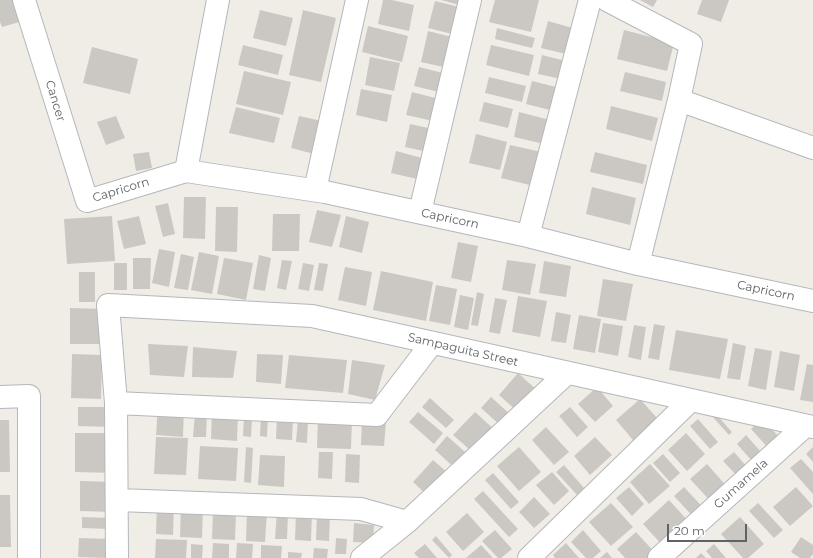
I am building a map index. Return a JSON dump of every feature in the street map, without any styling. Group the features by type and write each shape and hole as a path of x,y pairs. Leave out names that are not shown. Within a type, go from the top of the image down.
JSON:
{"street":[{"name":"Cancer","path":"24,0 87,201"},
{"path":"186,170 218,0"},
{"path":"315,190 357,0"},
{"path":"420,212 470,0"},
{"path":"528,236 590,0"},
{"path":"607,0 691,44 679,100 638,264"},
{"path":"679,100 813,148"},
{"name":"Capricorn","path":"87,201 186,170 315,190 528,236 638,264 813,301"},
{"name":"Sampaguita Street","path":"116,403 108,305 312,316 809,426"},
{"path":"117,558 118,500 116,403 377,415 432,343"},
{"path":"362,558 407,522 567,372"},
{"path":"0,397 29,396 29,558"},
{"path":"529,558 691,400"},
{"name":"Gumamela","path":"659,558 809,426"},
{"path":"118,500 361,509 407,522"}],"building":[{"path":"0,0 17,0 23,21 2,27 0,22"},
{"path":"383,0 392,0 414,5 409,31 378,24"},
{"path":"441,0 465,0 463,6"},
{"path":"495,0 539,0 531,32 489,22"},
{"path":"640,0 657,0 653,7"},
{"path":"702,0 729,0 721,22 697,14"},
{"path":"435,1 463,8 456,35 428,28"},
{"path":"260,10 293,18 286,46 253,38"},
{"path":"303,10 336,18 321,82 289,75"},
{"path":"548,21 576,29 570,55 541,48"},
{"path":"368,26 408,36 402,62 362,52"},
{"path":"497,28 535,38 532,48 495,39"},
{"path":"624,30 674,43 667,71 617,59"},
{"path":"428,31 456,38 448,68 421,62"},
{"path":"243,45 283,55 278,75 238,65"},
{"path":"491,45 534,55 529,76 486,65"},
{"path":"92,47 138,59 130,94 83,83"},
{"path":"542,55 566,61 561,79 538,74"},
{"path":"370,57 400,63 394,91 365,85"},
{"path":"419,67 443,73 439,92 414,86"},
{"path":"244,71 291,82 283,115 236,104"},
{"path":"625,72 666,82 662,101 620,91"},
{"path":"489,77 526,86 522,102 485,93"},
{"path":"532,81 560,88 554,111 526,104"},
{"path":"361,89 392,95 387,122 356,115"},
{"path":"412,92 439,99 433,121 406,115"},
{"path":"484,102 513,109 508,128 479,121"},
{"path":"611,106 658,118 652,141 606,129"},
{"path":"236,107 280,118 274,143 229,133"},
{"path":"519,112 550,120 544,144 514,137"},
{"path":"116,116 125,138 106,145 97,122"},
{"path":"299,116 322,121 314,154 291,148"},
{"path":"410,124 433,129 428,152 405,147"},
{"path":"476,134 507,142 500,170 469,163"},
{"path":"510,145 546,153 538,187 501,178"},
{"path":"396,151 422,158 417,179 391,173"},
{"path":"149,152 152,168 136,171 133,154"},
{"path":"595,152 647,165 643,184 590,172"},
{"path":"592,187 636,198 630,225 586,214"},
{"path":"184,197 206,197 205,239 183,238"},
{"path":"168,203 175,234 163,237 155,206"},
{"path":"216,207 238,207 237,252 215,251"},
{"path":"317,210 341,215 332,247 309,242"},
{"path":"273,214 300,214 299,251 272,251"},
{"path":"112,216 115,261 67,264 64,219"},
{"path":"139,216 146,244 124,249 117,221"},
{"path":"346,216 369,222 362,253 339,247"},
{"path":"458,242 478,246 471,282 451,278"},
{"path":"159,249 175,252 169,287 152,283"},
{"path":"199,252 219,256 212,294 191,290"},
{"path":"181,254 194,257 188,290 174,288"},
{"path":"259,255 271,258 265,291 253,289"},
{"path":"133,258 151,258 150,289 133,289"},
{"path":"224,258 253,263 246,300 217,294"},
{"path":"282,260 292,261 286,290 277,288"},
{"path":"507,260 536,264 530,295 502,290"},
{"path":"544,261 571,266 566,297 539,293"},
{"path":"114,263 127,263 127,290 114,290"},
{"path":"303,263 314,265 309,291 298,289"},
{"path":"319,263 328,264 323,291 314,290"},
{"path":"345,267 372,272 366,306 338,300"},
{"path":"381,271 433,282 426,321 373,310"},
{"path":"79,272 95,272 95,302 79,302"},
{"path":"603,279 633,284 626,321 597,316"},
{"path":"436,285 457,289 450,325 429,321"},
{"path":"477,292 484,294 478,326 471,325"},
{"path":"460,295 474,298 468,330 454,327"},
{"path":"518,296 547,301 540,337 512,332"},
{"path":"495,298 507,300 500,334 489,332"},
{"path":"70,308 106,309 106,344 70,344"},
{"path":"556,312 571,315 566,343 551,341"},
{"path":"579,315 601,319 595,353 573,349"},
{"path":"603,323 623,326 618,356 598,352"},
{"path":"654,324 665,326 659,360 648,358"},
{"path":"634,325 646,327 641,360 628,357"},
{"path":"676,330 728,339 720,379 669,370"},
{"path":"733,343 746,346 740,380 727,378"},
{"path":"148,344 188,346 184,377 150,375"},
{"path":"193,347 237,351 233,378 192,377"},
{"path":"755,348 772,351 766,390 748,386"},
{"path":"780,351 800,355 794,391 774,387"},
{"path":"72,354 102,355 101,399 71,398"},
{"path":"257,354 283,355 281,384 256,382"},
{"path":"289,355 347,360 343,393 285,388"},
{"path":"352,360 385,365 375,400 348,394"},
{"path":"807,364 813,365 813,402 800,400"},
{"path":"518,373 539,392 519,413 499,395"},
{"path":"597,387 613,406 595,422 578,404"},
{"path":"491,397 511,415 501,426 481,408"},
{"path":"430,398 454,420 446,428 422,407"},
{"path":"640,399 657,418 633,440 616,420"},
{"path":"78,407 110,407 110,427 78,426"},
{"path":"158,407 184,408 183,437 156,435"},
{"path":"570,407 588,427 577,437 559,416"},
{"path":"212,411 238,412 237,441 211,439"},
{"path":"418,412 443,433 434,444 409,422"},
{"path":"475,412 498,433 477,456 453,435"},
{"path":"714,412 732,432 729,435 711,415"},
{"path":"195,413 207,413 206,437 193,437"},
{"path":"261,415 268,415 267,437 260,436"},
{"path":"244,416 252,417 251,437 243,436"},
{"path":"277,416 293,417 292,440 276,439"},
{"path":"318,417 352,419 351,449 317,448"},
{"path":"298,419 308,419 307,443 296,442"},
{"path":"698,419 718,442 710,449 690,426"},
{"path":"762,419 782,440 770,450 751,429"},
{"path":"0,420 9,420 10,472 0,472"},
{"path":"362,420 386,422 384,446 361,445"},
{"path":"546,427 569,452 554,465 532,440"},
{"path":"75,433 116,433 115,473 75,472"},
{"path":"686,433 705,454 687,471 668,450"},
{"path":"746,435 762,453 752,461 737,444"},
{"path":"447,436 472,458 459,472 435,450"},
{"path":"156,437 188,438 186,475 154,474"},
{"path":"595,437 612,455 590,475 574,456"},
{"path":"200,446 238,448 236,481 198,479"},
{"path":"246,447 253,448 251,483 244,482"},
{"path":"519,447 541,472 519,491 497,466"},
{"path":"813,447 813,462 806,454"},
{"path":"319,452 333,452 332,479 318,478"},
{"path":"734,452 748,468 738,477 723,461"},
{"path":"346,454 360,455 359,483 345,482"},
{"path":"663,454 680,473 670,482 653,463"},
{"path":"260,455 285,456 284,487 258,485"},
{"path":"801,459 813,472 813,494 790,468"},
{"path":"433,460 448,473 428,496 413,482"},
{"path":"650,464 670,486 649,504 630,482"},
{"path":"707,464 730,490 713,504 690,479"},
{"path":"564,465 584,488 577,495 556,472"},
{"path":"552,472 569,491 554,505 536,485"},
{"path":"493,473 519,502 511,509 485,480"},
{"path":"80,481 113,482 112,512 80,511"},
{"path":"629,487 644,504 632,516 616,498"},
{"path":"684,487 708,513 698,522 674,496"},
{"path":"796,487 813,506 790,526 773,507"},
{"path":"483,491 518,529 509,537 474,499"},
{"path":"0,495 10,495 11,547 0,547"},
{"path":"534,497 550,514 534,528 519,512"},
{"path":"669,500 690,523 663,546 643,524"},
{"path":"157,503 174,504 173,535 156,534"},
{"path":"611,503 633,527 611,546 589,522"},
{"path":"758,503 783,530 774,538 749,511"},
{"path":"181,506 203,507 202,538 180,537"},
{"path":"213,511 236,512 235,540 212,539"},
{"path":"247,511 267,512 265,542 246,541"},
{"path":"277,511 288,512 287,539 275,539"},
{"path":"296,511 312,512 311,541 295,540"},
{"path":"467,513 484,532 463,551 446,532"},
{"path":"317,514 330,515 329,541 316,540"},
{"path":"82,517 110,518 110,529 82,528"},
{"path":"740,517 764,544 748,558 743,558 721,534"},
{"path":"354,523 374,525 373,543 353,542"},
{"path":"495,530 512,549 501,558 498,558 482,541"},
{"path":"583,530 601,551 593,558 586,558 571,542"},
{"path":"636,532 658,556 656,558 625,558 617,549"},
{"path":"436,536 452,555 449,558 432,540"},
{"path":"801,537 813,545 813,554 810,558 800,558 791,552"},
{"path":"79,538 109,539 108,558 78,557"},
{"path":"336,538 347,539 346,554 335,554"},
{"path":"156,539 187,540 186,558 155,558"},
{"path":"213,543 229,544 229,558 212,558"},
{"path":"237,543 253,544 252,558 236,558"},
{"path":"566,543 579,558 555,558 553,555"},
{"path":"191,544 203,545 202,558 191,558"},
{"path":"425,544 437,558 419,558 414,553"},
{"path":"714,544 726,558 712,558 706,551"},
{"path":"261,545 282,546 281,558 261,558"},
{"path":"481,545 493,558 466,558"},
{"path":"314,548 328,549 327,558 313,558"},
{"path":"288,552 302,553 301,558 288,558"},
{"path":"607,552 612,558 600,558"},
{"path":"701,553 706,558 696,558"}]}
